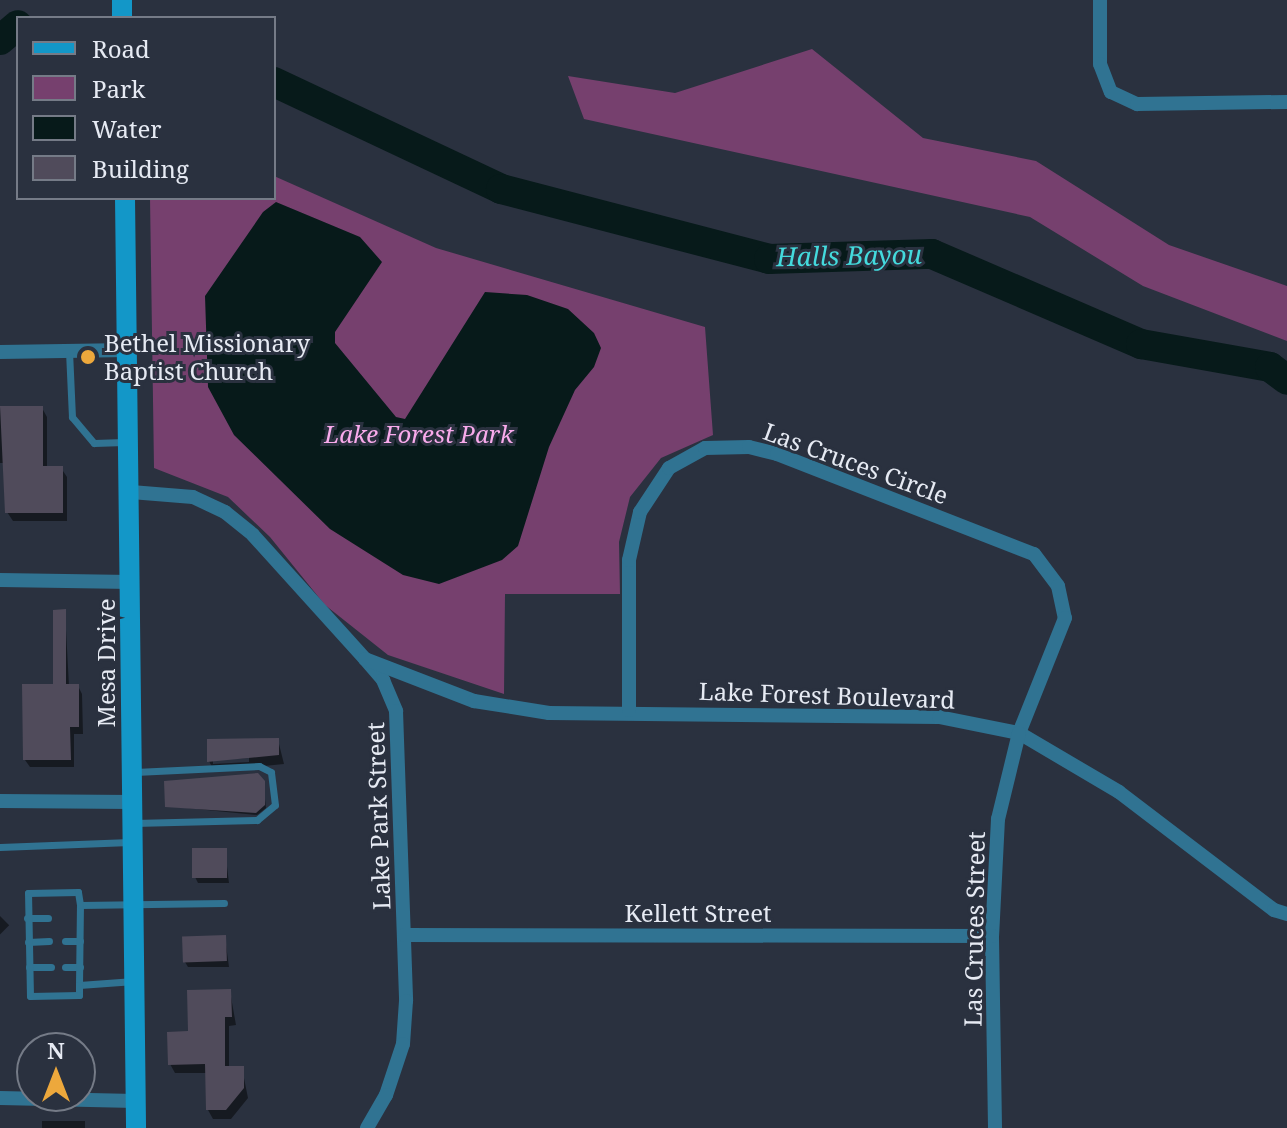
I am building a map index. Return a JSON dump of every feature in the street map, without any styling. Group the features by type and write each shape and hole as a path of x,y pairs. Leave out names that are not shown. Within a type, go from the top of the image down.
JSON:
{"main road":[{"name":"Mesa Drive","path":"125,200 131,442 136,1128"}],"street":[{"path":"1100,0 1100,50 1111,92 1137,104 1287,102"},
{"path":"0,352 128,350"},
{"name":"Las Cruces Circle","path":"629,710 629,560 640,512 669,468 679,462 705,448 749,447 1034,554 1058,586 1065,618 1019,733"},
{"name":"Lake Park Street","path":"131,492 193,497 225,512 253,535 383,680 396,711 404,935 403,1044 386,1095 367,1128"},
{"path":"0,580 131,582"},
{"name":"Lake Forest Boulevard","path":"365,659 474,701 549,713 629,710 939,717 1019,733 1119,792 1274,910 1287,914"},
{"name":"Las Cruces Street","path":"995,1128 992,936 998,819 1019,733"},
{"path":"0,801 133,822"},
{"name":"Kellett Street","path":"404,935 992,936"},
{"path":"0,1098 135,1101"}],"lane":[{"path":"69,351 72,417 94,443 131,442"},
{"path":"0,847 133,822 257,820 275,805 271,772 259,766 132,772"},
{"path":"78,892 80,918 79,995 30,996 28,893 78,892"},
{"path":"80,905 224,903"},
{"path":"27,918 48,918"},
{"path":"68,918 80,918"},
{"path":"28,942 49,941"},
{"path":"65,941 80,941"},
{"path":"29,967 51,967"},
{"path":"65,967 80,967"},
{"path":"79,985 134,981"}],"green space":[{"path":"812,49 923,138 1036,161 1169,245 1287,286 1287,341 1143,286 1030,217 584,119 568,76 675,93"},
{"name":"Lake Forest Park","path":"276,177 436,248 705,327 713,435 661,458 630,497 619,542 620,594 505,594 504,694 388,655 325,605 270,537 228,497 154,468 150,200 276,200"}],"water":[{"path":"276,202 360,237 382,262 335,332 335,343 396,417 405,419 485,292 527,295 568,309 594,333 601,348 594,367 575,390 549,447 518,546 502,560 439,584 403,575 330,529 234,435 208,387 205,296 263,212"}],"building":[{"path":"0,406 43,406 43,466 63,466 63,513 5,513"},
{"path":"66,609 66,684 79,684 79,727 70,727 71,760 23,760 22,684 53,684 53,610"},
{"path":"279,738 279,755 207,762 207,739"},
{"path":"258,773 265,781 265,805 256,813 165,807 164,781"},
{"path":"192,848 227,848 227,878 192,878"},
{"path":"226,935 227,961 183,963 182,937"},
{"path":"231,989 232,1017 225,1017 225,1066 244,1066 244,1088 226,1110 206,1110 205,1064 168,1065 167,1032 188,1031 187,990"}],"waterway":[{"name":"Halls Bayou","path":"0,40 16,27"},
{"name":"Halls Bayou","path":"276,83 501,189 769,259 932,254 1141,344 1270,367 1287,380"}],"place":[{"name":"Bethel Missionary Baptist Church","path":"88,357"}]}
